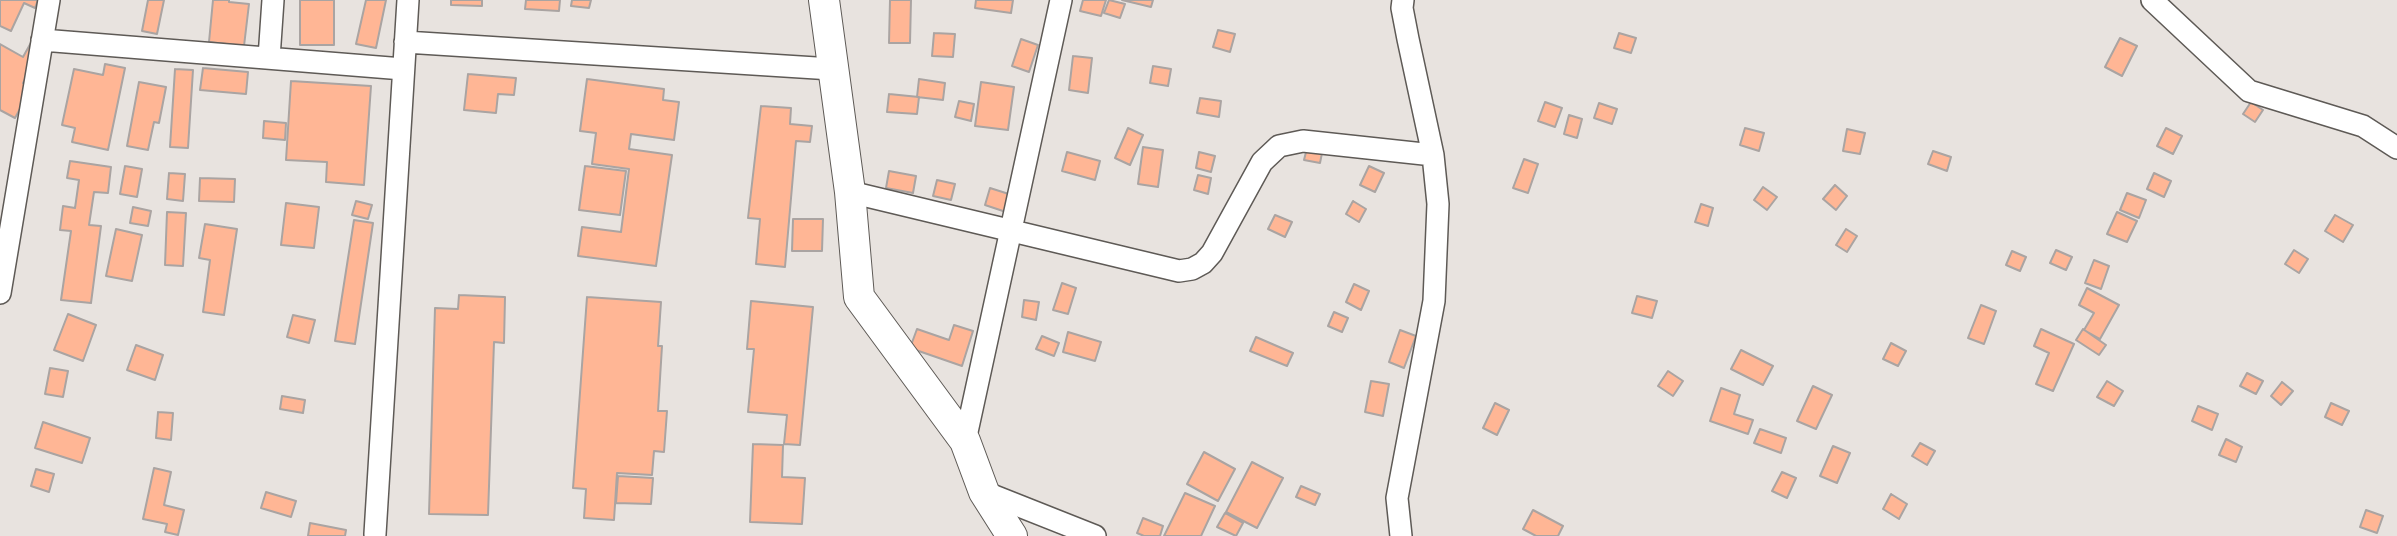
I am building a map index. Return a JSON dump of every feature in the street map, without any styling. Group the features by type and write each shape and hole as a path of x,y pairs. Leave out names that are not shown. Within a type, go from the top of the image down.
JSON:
{"street":[{"path":"270,58 273,0"},
{"path":"375,534 408,0"},
{"path":"824,0 850,192 859,297 965,442 984,492 1012,536"},
{"path":"965,442 1061,0"},
{"path":"1401,536 1397,498 1434,302 1438,204 1433,155 1402,8 1403,0"},
{"path":"2152,0 2249,91 2362,126 2397,148"},
{"path":"0,293 9,180 42,40 44,3"},
{"path":"42,40 403,69"},
{"path":"405,42 832,69"},
{"path":"850,192 1179,271 1192,269 1203,263 1212,253 1262,162 1279,146 1303,141 1433,155"},
{"path":"984,492 1095,536"}],"building":[{"path":"0,0 38,0 35,8 24,3 11,31 0,26"},
{"path":"148,0 164,0 157,34 142,31"},
{"path":"213,0 249,4 244,46 209,42"},
{"path":"300,0 334,0 334,45 300,45"},
{"path":"366,0 386,0 376,48 356,44"},
{"path":"451,0 482,0 482,6 451,5"},
{"path":"526,0 560,0 559,11 525,9"},
{"path":"572,0 591,0 589,8 571,6"},
{"path":"890,0 911,0 910,43 889,43"},
{"path":"976,0 1013,0 1011,13 975,8"},
{"path":"1083,0 1106,0 1101,16 1080,11"},
{"path":"1109,0 1125,4 1120,18 1104,13"},
{"path":"1122,0 1153,0 1151,7"},
{"path":"38,30 49,36 23,83 32,87 15,118 0,110 0,44 23,57"},
{"path":"1218,30 1235,34 1230,52 1213,47"},
{"path":"934,33 955,34 953,57 932,56"},
{"path":"1619,33 1636,38 1631,53 1614,48"},
{"path":"2120,38 2137,46 2122,76 2105,67"},
{"path":"1021,39 1038,45 1029,72 1012,66"},
{"path":"1073,56 1092,58 1088,93 1069,90"},
{"path":"105,64 125,68 108,150 72,142 75,128 62,125 74,69 103,75"},
{"path":"1153,66 1171,69 1168,86 1150,83"},
{"path":"203,68 248,72 246,94 200,90"},
{"path":"175,69 193,70 188,148 170,147"},
{"path":"468,74 516,78 514,95 498,94 496,113 464,110"},
{"path":"587,79 664,89 663,100 679,102 674,140 631,134 629,149 672,155 656,266 578,256 582,227 621,232 629,169 592,164 596,133 580,131"},
{"path":"919,79 945,83 943,100 917,97"},
{"path":"291,81 371,86 364,185 326,182 327,162 286,160"},
{"path":"139,82 166,87 159,123 154,122 148,150 127,146"},
{"path":"981,82 1014,87 1008,130 975,126"},
{"path":"889,94 919,97 917,114 887,112"},
{"path":"1200,98 1221,101 1219,117 1197,113"},
{"path":"959,101 974,104 971,121 955,117"},
{"path":"1545,102 1562,108 1555,127 1538,121"},
{"path":"2251,102 2263,110 2255,122 2243,114"},
{"path":"1599,103 1617,109 1612,124 1594,118"},
{"path":"761,106 791,108 790,124 812,126 810,142 796,141 785,267 756,264 760,219 748,218"},
{"path":"1569,115 1582,119 1577,138 1564,134"},
{"path":"264,121 286,123 285,140 263,138"},
{"path":"1128,128 1143,135 1130,165 1115,158"},
{"path":"1745,128 1764,133 1759,151 1740,145"},
{"path":"2166,128 2182,136 2173,154 2157,146"},
{"path":"1847,129 1865,133 1860,154 1843,151"},
{"path":"1309,140 1324,143 1320,163 1304,160"},
{"path":"1143,147 1163,150 1158,187 1138,184"},
{"path":"1933,151 1951,157 1947,171 1928,164"},
{"path":"1067,152 1100,161 1095,180 1062,171"},
{"path":"1199,152 1215,156 1211,172 1196,168"},
{"path":"1524,159 1538,164 1528,193 1513,188"},
{"path":"70,161 111,167 108,193 94,192 89,225 101,226 91,303 61,300 71,231 60,230 63,206 75,208 79,180 67,178"},
{"path":"125,166 142,169 137,197 120,194"},
{"path":"585,166 626,171 620,215 579,210"},
{"path":"1369,166 1384,173 1375,192 1360,185"},
{"path":"889,171 916,176 913,193 886,188"},
{"path":"169,173 185,174 183,201 167,199"},
{"path":"2154,173 2171,181 2164,197 2147,189"},
{"path":"1198,175 1211,178 1208,194 1194,190"},
{"path":"200,178 235,179 234,202 199,201"},
{"path":"937,180 955,184 951,200 933,196"},
{"path":"1835,185 1847,196 1836,210 1823,199"},
{"path":"1763,187 1777,197 1767,210 1754,200"},
{"path":"990,188 1012,195 1006,212 985,205"},
{"path":"2127,193 2146,200 2139,218 2120,210"},
{"path":"356,201 372,205 368,219 352,215"},
{"path":"1353,201 1366,209 1359,222 1346,214"},
{"path":"286,203 319,207 314,248 281,245"},
{"path":"1701,204 1713,208 1708,226 1695,222"},
{"path":"133,207 151,211 148,226 130,223"},
{"path":"167,212 186,213 183,266 165,265"},
{"path":"2117,212 2137,221 2127,242 2107,234"},
{"path":"1275,215 1292,222 1285,237 1268,229"},
{"path":"2335,215 2353,225 2343,242 2325,231"},
{"path":"793,219 823,219 822,251 792,251"},
{"path":"354,220 373,223 355,344 335,341"},
{"path":"205,224 237,229 224,315 203,312 210,260 199,258"},
{"path":"116,229 142,235 132,281 106,276"},
{"path":"1846,229 1857,236 1847,252 1836,245"},
{"path":"2056,250 2072,257 2066,270 2050,263"},
{"path":"2294,250 2308,259 2299,273 2285,264"},
{"path":"2012,251 2026,257 2020,271 2006,265"},
{"path":"2094,260 2109,266 2101,289 2085,283"},
{"path":"1062,283 1076,288 1068,314 1053,310"},
{"path":"1354,284 1369,291 1361,310 1346,302"},
{"path":"2087,288 2119,305 2100,339 2084,330 2094,313 2079,305"},
{"path":"459,295 505,297 504,343 494,342 488,515 429,514 435,308 458,309"},
{"path":"1637,296 1657,301 1652,318 1632,313"},
{"path":"587,297 661,302 658,346 662,346 658,411 667,411 664,452 654,451 652,475 617,473 614,520 584,518 586,489 573,488"},
{"path":"1024,300 1039,302 1036,320 1022,317"},
{"path":"751,301 813,307 800,445 784,444 787,415 748,412 754,349 747,349"},
{"path":"1981,305 1996,311 1984,344 1968,338"},
{"path":"1334,312 1348,318 1342,332 1328,326"},
{"path":"68,314 96,325 83,361 54,350"},
{"path":"293,315 315,320 309,343 287,337"},
{"path":"954,325 973,331 962,366 910,348 917,329 949,340"},
{"path":"2041,329 2074,344 2053,391 2036,384 2049,353 2034,346"},
{"path":"2083,329 2106,345 2099,355 2076,340"},
{"path":"1400,330 1416,336 1404,368 1389,362"},
{"path":"1068,332 1101,342 1095,361 1063,352"},
{"path":"1042,336 1059,343 1054,356 1036,349"},
{"path":"1256,337 1293,353 1287,366 1250,351"},
{"path":"1891,343 1906,351 1898,366 1883,359"},
{"path":"136,345 163,355 155,380 127,370"},
{"path":"1741,350 1773,366 1763,385 1731,369"},
{"path":"50,368 68,371 63,397 45,394"},
{"path":"1668,371 1683,381 1673,396 1658,386"},
{"path":"2247,373 2263,381 2256,394 2240,386"},
{"path":"1371,381 1389,384 1383,416 1365,412"},
{"path":"2107,381 2123,391 2114,406 2097,397"},
{"path":"2282,382 2293,391 2281,405 2271,396"},
{"path":"1813,386 1832,395 1816,429 1797,421"},
{"path":"1721,388 1740,395 1734,414 1753,420 1748,434 1710,421"},
{"path":"282,396 305,400 303,413 280,409"},
{"path":"1495,403 1509,410 1497,435 1483,428"},
{"path":"2331,403 2349,411 2342,425 2325,417"},
{"path":"2198,406 2218,414 2212,430 2192,421"},
{"path":"158,412 173,413 171,440 156,438"},
{"path":"43,422 90,438 82,463 35,448"},
{"path":"1760,429 1786,438 1781,453 1754,443"},
{"path":"2226,439 2242,447 2236,462 2219,455"},
{"path":"1920,443 1935,451 1927,465 1912,456"},
{"path":"753,444 783,445 782,477 805,478 802,524 750,522"},
{"path":"1833,446 1850,453 1837,483 1820,476"},
{"path":"1204,452 1235,469 1218,501 1187,484"},
{"path":"1252,462 1283,478 1257,528 1226,512"},
{"path":"154,468 171,472 164,505 184,510 178,535 165,532 167,524 143,519"},
{"path":"36,469 54,474 49,492 31,486"},
{"path":"1782,472 1796,478 1787,498 1772,491"},
{"path":"618,476 653,478 651,504 616,503"},
{"path":"1301,486 1320,494 1315,505 1296,497"},
{"path":"266,492 296,501 291,517 261,508"},
{"path":"1185,493 1215,506 1201,536 1164,536"},
{"path":"1891,494 1907,504 1899,519 1883,509"},
{"path":"1533,510 1563,526 1558,536 1536,536 1523,529"},
{"path":"2366,510 2383,516 2377,533 2360,527"},
{"path":"1225,513 1243,523 1236,536 1217,527"},
{"path":"1143,518 1163,526 1160,536 1137,533"},
{"path":"310,523 346,530 345,536 308,536"}]}
